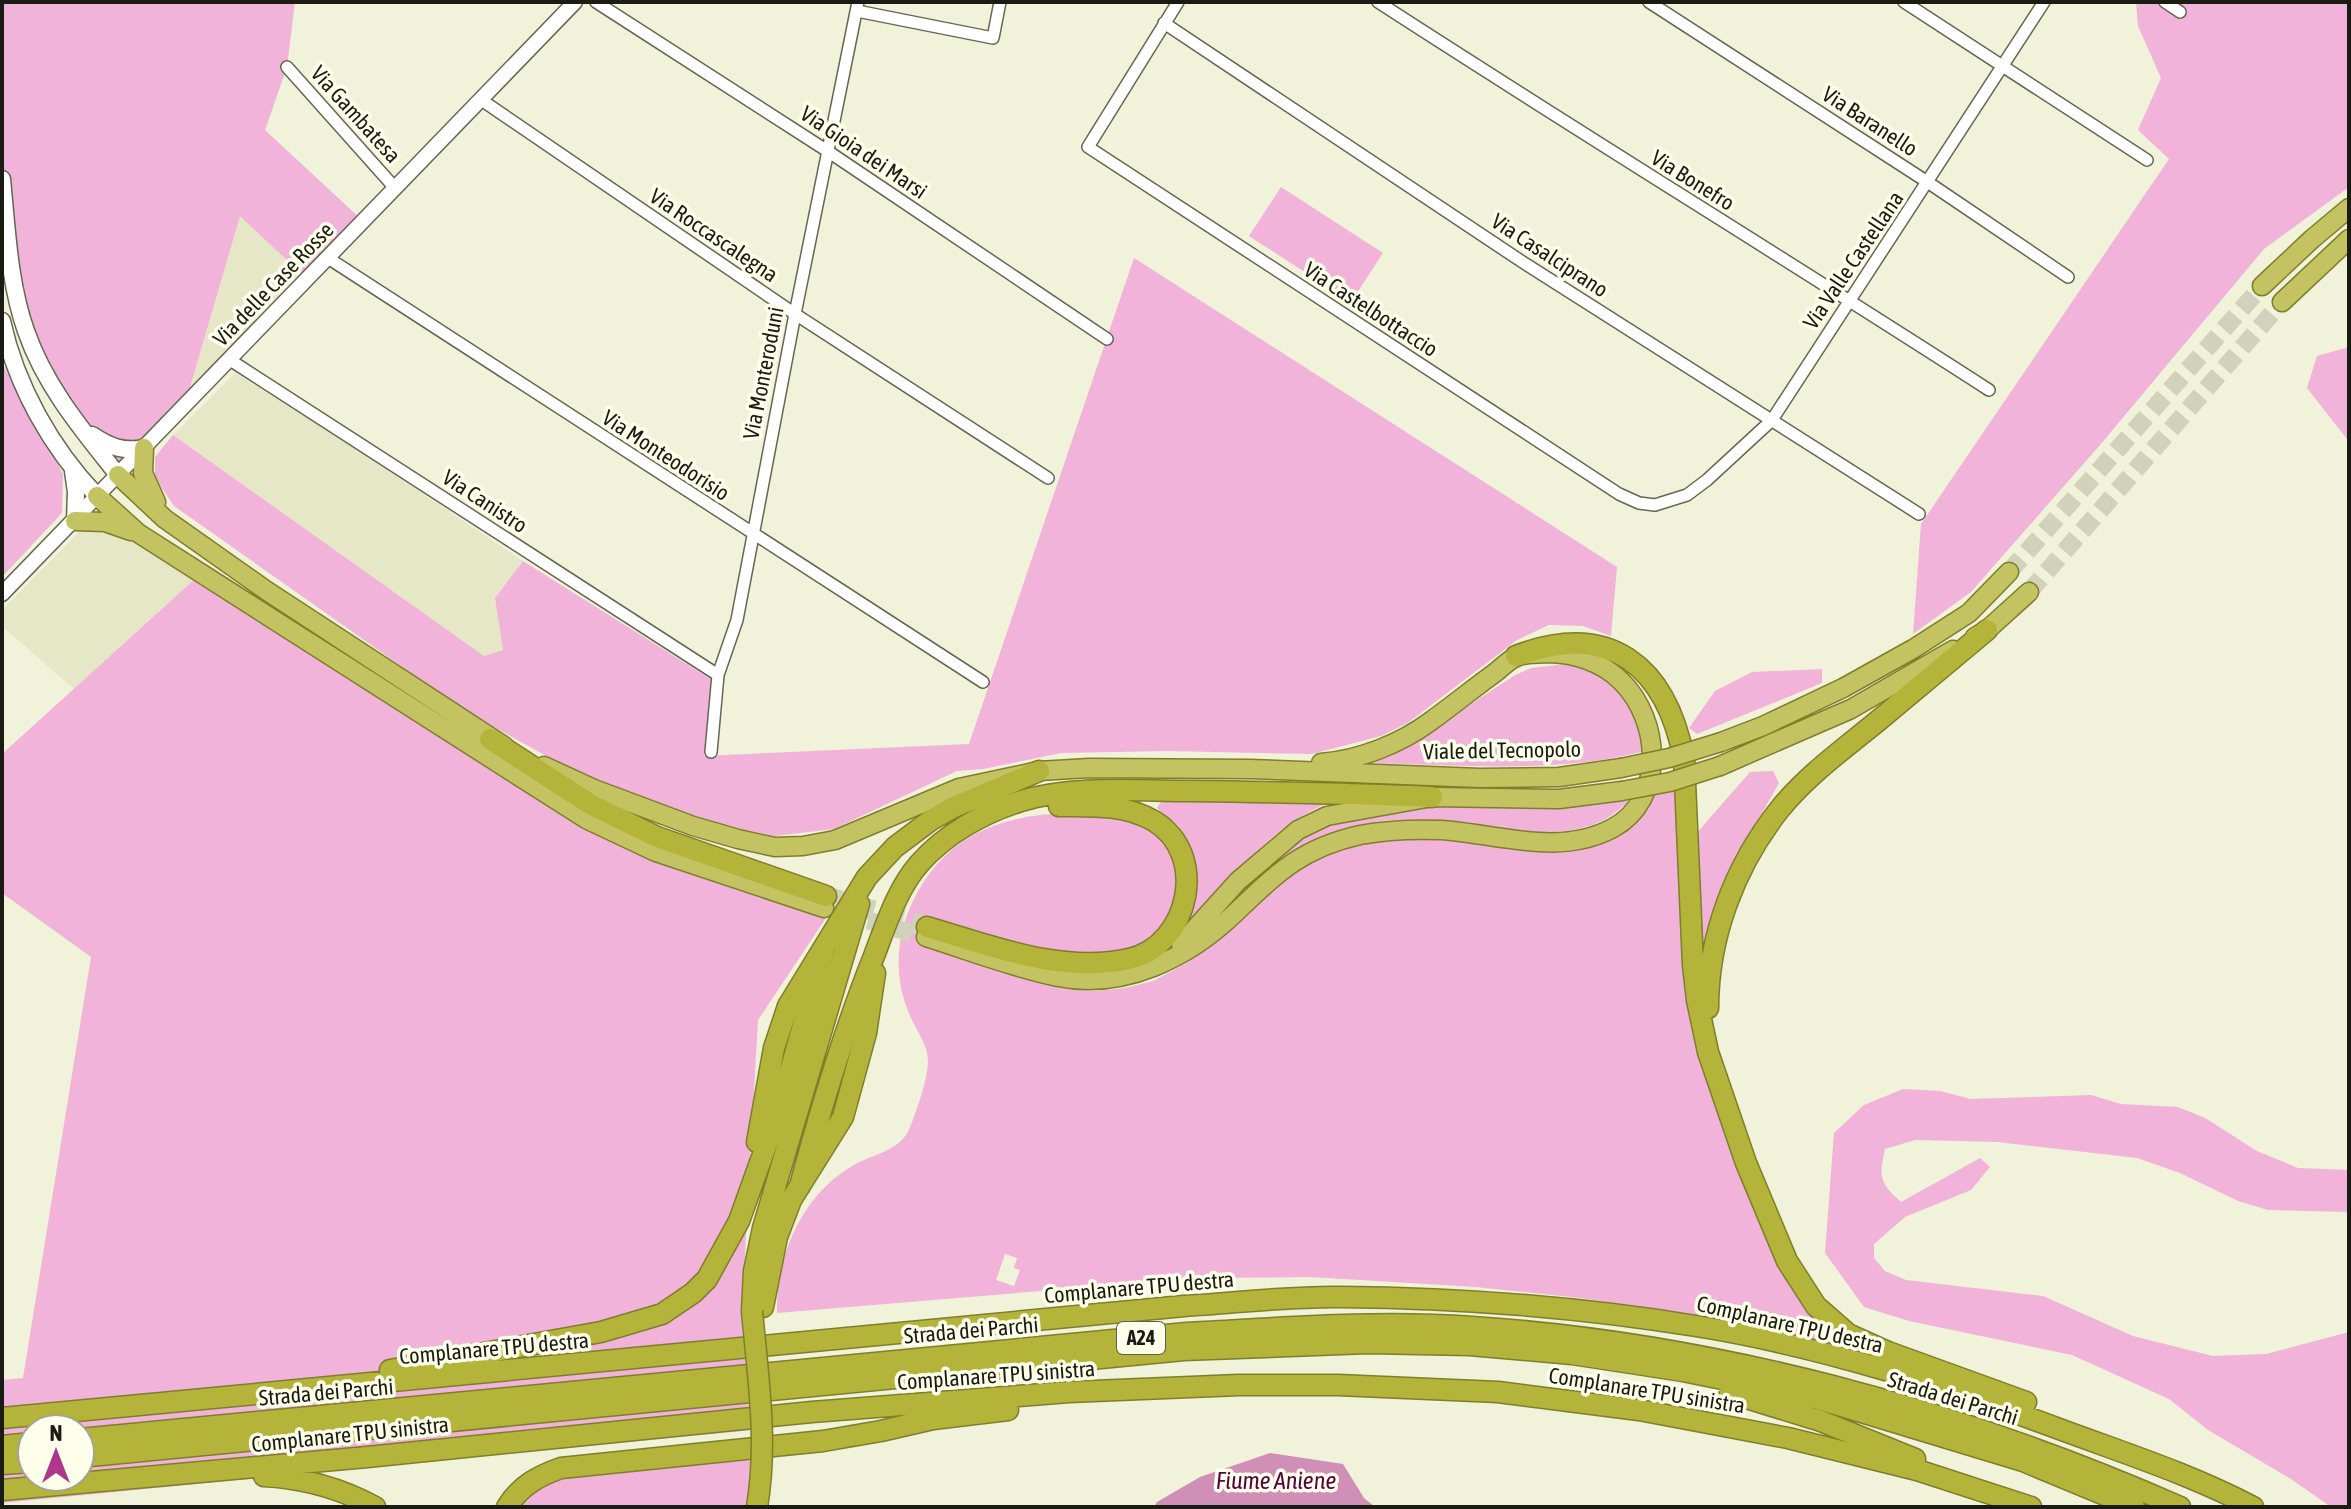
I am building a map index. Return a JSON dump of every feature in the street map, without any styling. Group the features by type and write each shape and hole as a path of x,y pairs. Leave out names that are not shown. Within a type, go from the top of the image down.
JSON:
{"highway":[{"path":"2262,286 2349,208"},
{"path":"2282,302 2349,239"},
{"path":"144,448 142,465 145,483 165,519"},
{"name":"Viale del Tecnopolo","path":"118,475 165,519 267,591 490,739 549,769 651,811 738,839 775,847 835,840 959,788 1039,771 1089,768 1250,769 1480,778 1559,777 1669,758 1763,726 1843,688 1969,613 2009,572"},
{"path":"97,496 138,533 586,819 656,852 825,902"},
{"path":"75,521 105,522 138,533"},
{"name":"Viale del Tecnopolo","path":"1158,965 1199,927 1238,881 1298,830 1341,812 1432,797 1559,799 1670,782 1720,766 1851,709 1987,630 2029,592"},
{"path":"1708,1052 1708,992 1715,937 1731,892 1752,850 1780,809 1816,772 1987,630"},
{"path":"1250,769 1339,762 1383,748 1428,724 1516,656 1541,647 1595,645 1616,652 1635,664 1668,703 1679,731 1684,759 1693,965 1708,1052 1746,1163 1787,1261 1816,1306 1848,1334 1888,1352 2035,1405 2143,1451 2185,1475"},
{"path":"927,932 1058,977 1102,980 1139,973 1184,951 1221,926 1289,863 1345,839 1376,832 1413,829 1551,844 1570,843 1599,834 1626,819 1644,795 1653,761 1647,727 1634,697 1609,670 1576,656 1546,653 1516,656"},
{"path":"490,739 590,804 657,837 825,902"},
{"path":"260,1393 601,1332 662,1314 693,1293 707,1279 739,1221 780,1107 826,944 867,877 895,847 931,820 1039,771"},
{"path":"768,1507 774,1479 775,1438 757,1312 777,1237 791,1200 843,1117 866,1033 881,938 906,880 924,858 960,829 999,809 1049,795 1129,791 1364,793 1432,797"},
{"path":"927,932 1075,964 1132,958 1159,945 1179,918 1188,883 1185,865 1176,844 1159,824 1135,812 1114,808 1052,806 999,809"},
{"path":"757,1507 763,1472 763,1432 754,1271 763,1228 867,877"},
{"name":"Complanare TPU destra","path":"2,1418 1184,1306 1338,1297 1469,1301 1579,1309 1699,1327 1819,1353 1931,1384 2185,1475 2253,1507"},
{"name":"Strada dei Parchi","path":"96,1437 1187,1333 1368,1325 1469,1326 1592,1338 1683,1352 1816,1380 2027,1446 2180,1507"},
{"name":"Strada dei Parchi","path":"96,1455 1184,1350 1368,1343 1470,1345 1572,1354 1683,1371 1815,1398 2023,1461 2134,1507"},
{"path":"1572,1354 1617,1371 1694,1384 1821,1421 2034,1507"},
{"name":"Complanare TPU sinistra","path":"2,1490 812,1412 1069,1392 1239,1385 1338,1385 1498,1392 1639,1410 1788,1438 1917,1470 2034,1507"},
{"path":"507,1507 521,1489 561,1468 823,1441 933,1419 1174,1390"},
{"path":"156,1477 281,1477 335,1489 375,1507"}],"main road":[{"path":"2,179 13,279 25,329 52,386 118,475"},
{"path":"2,321 7,343 45,428 73,469 97,496"},
{"path":"78,425 115,448 144,448"},
{"path":"73,469 75,521"}],"street":[{"name":"Via delle Case Rosse","path":"2,594 575,2"},
{"name":"Via Gioia dei Marsi","path":"596,2 829,152 1107,339"},
{"path":"858,7 993,38 1000,2"},
{"name":"Via Castelbottaccio","path":"1178,2 1088,147 1619,494 1639,503 1655,505 1692,493 1772,420"},
{"name":"Via Bonefro","path":"1378,2 1989,390"},
{"name":"Via Baranello","path":"1649,2 2068,277"},
{"path":"1904,2 2147,160"},
{"name":"Via Valle Castellana","path":"1772,420 2044,2"},
{"path":"2165,2 2180,12"},
{"name":"Via Monteroduni","path":"711,752 718,675 737,620 858,7"},
{"name":"Via Casalciprano","path":"1164,23 1521,261 1919,514"},
{"name":"Via Gambatesa","path":"287,67 395,188"},
{"name":"Via Roccascalegna","path":"480,99 795,314 1048,478"},
{"name":"Via Monteodorisio","path":"328,258 983,682"},
{"name":"Via Canistro","path":"230,360 718,675"}],"shaded area":[{"path":"2,2 295,2 287,67 265,130 363,221 308,280 240,216 184,408 118,475 52,386 13,279 2,168"},
{"path":"2136,2 2349,2 2349,187 2264,249 2100,445 1971,592 1913,634 1921,524 2169,159 2138,130 2161,78 2138,26"},
{"path":"1281,187 1383,253 1351,302 1249,236"},
{"path":"240,215 300,273 188,395"},
{"path":"1134,258 1617,567 1611,636 1583,626 1549,625 1517,640 1409,722 1381,736 1312,754 1168,751 1061,753 983,769 957,771 834,829 775,836 653,806 575,772 462,709 174,506 155,478 155,457 173,435 484,656 503,650 495,598 523,561 712,680 704,756 969,744"},
{"path":"2349,347 2347,439 2307,388 2317,356"},
{"path":"2,363 63,474 62,513 2,577"},
{"path":"235,373 335,435 523,561 495,598 503,650 484,656 173,435"},
{"path":"82,529 123,536 196,578 74,689 2,626 2,610"},
{"path":"196,578 652,857 826,918 758,1020 743,1289 752,1430 2,1503 2,1380 23,1378 91,957 2,893 2,754"},
{"path":"1565,664 1595,674 1627,698 1635,712 1645,751 1578,763 1543,765 1371,763 1423,736 1515,675 1531,668"},
{"path":"1822,669 1822,683 1697,734 1689,728 1715,691 1752,672"},
{"path":"1773,771 1779,783 1740,852 1699,974 1695,835 1750,772"},
{"path":"1678,789 1689,1014 1695,1042 1778,1264 1806,1309 1857,1352 1730,1321 1581,1298 1475,1287 1311,1277 1209,1278 777,1313 781,1270 787,1249 807,1210 836,1177 895,1146 911,1125 928,1061 926,1048 902,992 899,951 902,931 908,912 928,876 941,860 972,836 1008,821 1066,814 1127,819 1159,837 1176,866 1178,898 1161,930 1144,943 1115,952 1060,956 933,918 922,944 1062,988 1094,991 1153,981 1185,964 1298,869 1328,853 1360,843 1426,837 1576,850 1604,842 1629,829 1640,820 1654,795","holes":["1005,1254 1017,1258 1014,1268 1020,1270 1014,1286 996,1280"]},
{"path":"1166,801 1329,803 1307,813 1268,841 1185,929 1195,891 1195,865 1181,829 1157,808"},
{"path":"1628,801 1608,817 1585,827 1559,832 1504,830 1414,819 1355,826 1300,847 1233,898 1286,848 1326,823 1414,807 1541,807"},
{"path":"1903,1089 1940,1091 1971,1099 2091,1095 2121,1104 2178,1107 2205,1118 2257,1151 2298,1168 2349,1170 2349,1212 2268,1210 2238,1201 2180,1173 2137,1158 1998,1142 1915,1140 1885,1149 1882,1179 1901,1202 1980,1158 1990,1167 1971,1190 1905,1217 1874,1244 1874,1258 1885,1271 1906,1280 2043,1296 2133,1336 2213,1356 2266,1354 2349,1332 2349,1507 2331,1507 2291,1479 2208,1430 2169,1399 2072,1355 1909,1321 1864,1307 1825,1253 1834,1133 1864,1105"},
{"path":"752,1460 748,1507 515,1507 537,1486 576,1473"}],"water":[{"name":"Fiume Aniene","path":"1270,1453 1343,1464 1364,1498 1375,1507 1154,1507 1157,1502 1200,1477"}],"tunnel":[{"path":"2009,572 2262,286"},
{"path":"2029,592 2282,302"},
{"path":"826,896 927,927"},
{"path":"842,913 926,937"}]}
